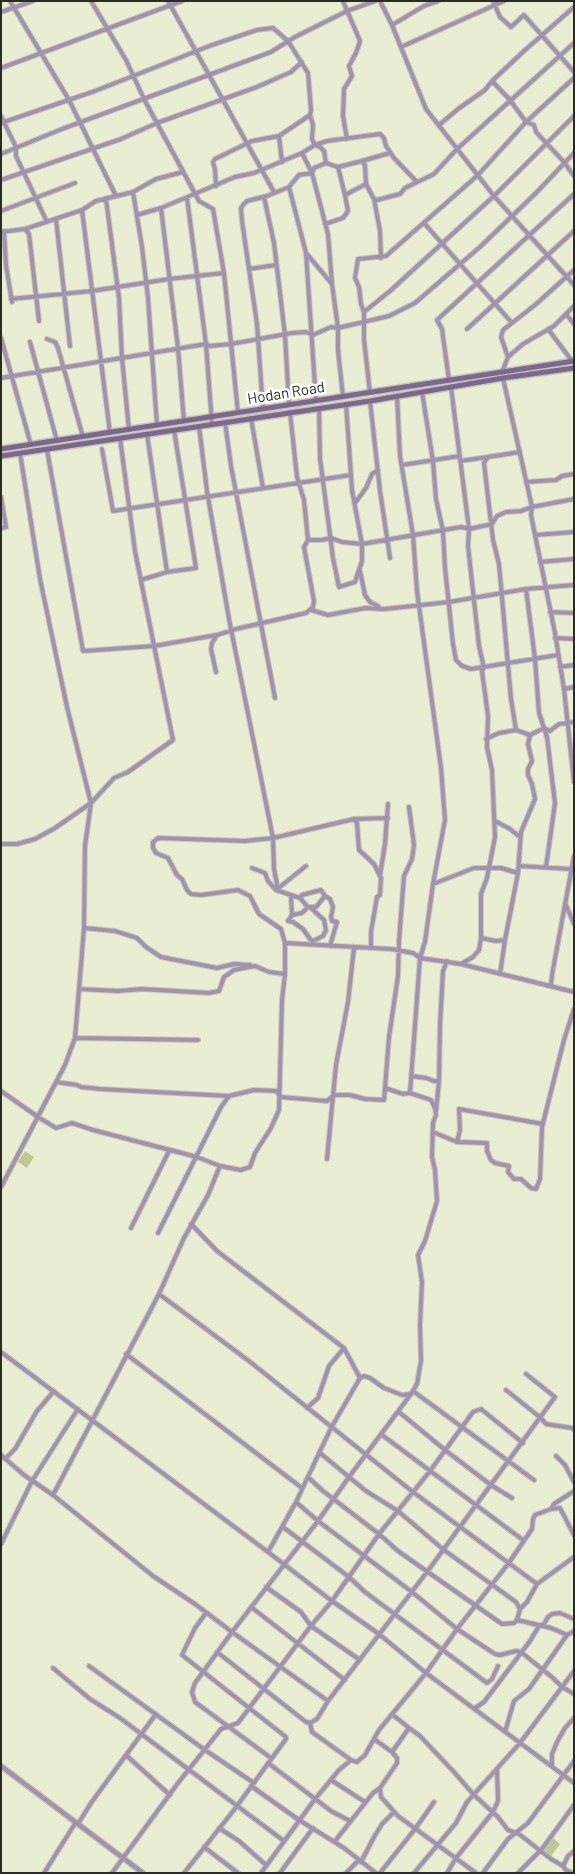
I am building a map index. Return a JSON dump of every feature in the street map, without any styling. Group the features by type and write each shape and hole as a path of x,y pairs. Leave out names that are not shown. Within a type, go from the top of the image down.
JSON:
{"main road":[{"name":"Hodan Road","path":"1,456 370,401 451,387 573,361"},
{"name":"Hodan Road","path":"1,449 449,380 573,370"}],"street":[{"path":"10,1 69,100 116,196"},
{"path":"1,12 33,1"},
{"path":"90,1 133,74 156,123 199,201 213,209 224,273 238,413"},
{"path":"168,1 274,192"},
{"path":"1,68 182,1"},
{"path":"343,1 360,40 349,66 352,76 344,89 343,116 347,138"},
{"path":"1,154 80,122 270,52 347,11 375,1"},
{"path":"380,1 392,25 426,108 494,196 574,284"},
{"path":"422,1 424,6"},
{"path":"392,25 424,6 438,1"},
{"path":"401,47 504,1"},
{"path":"494,4 500,17 511,27 524,15 574,72"},
{"path":"439,125 485,90 492,81 574,7"},
{"path":"3,122 69,100 133,74 257,30 273,28 288,41 308,73 310,115 313,126 312,139 315,145 324,151 326,162"},
{"path":"374,199 377,200 400,194 405,188 434,174 457,149 574,43"},
{"path":"1,180 121,139 156,123 257,87 291,72 302,62"},
{"path":"370,393 363,323 364,312 359,287 355,278 358,259 386,256 478,175 526,122 574,78"},
{"path":"492,81 510,100 526,122 534,125 536,132 564,162 574,176"},
{"path":"216,186 213,162 215,159 247,144 278,136 310,115"},
{"path":"1,116 47,222"},
{"path":"364,312 390,291 494,196 574,116"},
{"path":"137,215 196,195 240,175 262,170 302,153 315,145 347,138 380,134 384,138 390,153 417,182"},
{"path":"278,136 282,162"},
{"path":"302,153 312,173 328,234 343,397"},
{"path":"312,173 314,168 326,162 338,167 390,153"},
{"path":"1,378 206,344 210,346 232,344 306,332 313,335 331,327 338,328 389,316 415,304 512,216 574,153"},
{"path":"362,162 365,165 366,184 374,199 380,231 381,258"},
{"path":"325,224 343,218 348,211 338,167"},
{"path":"182,172 156,179 133,192 96,201 82,210 26,229 3,231 11,301 35,296 118,288 145,282 224,273"},
{"path":"263,409 258,339 241,208 247,201 264,197 289,187 299,175 312,173"},
{"path":"1,211 75,183"},
{"path":"345,194 366,184"},
{"path":"289,187 306,253 316,401"},
{"path":"133,192 145,282 157,425"},
{"path":"449,380 442,330 437,320 574,194"},
{"path":"264,197 274,244 285,335 290,405"},
{"path":"187,198 206,344 212,424"},
{"path":"106,200 118,288 129,430"},
{"path":"162,208 178,348 184,421"},
{"path":"82,210 110,433"},
{"path":"56,219 70,346"},
{"path":"424,223 512,323"},
{"path":"26,229 30,234 38,321"},
{"path":"467,329 574,231"},
{"path":"306,253 332,284"},
{"path":"249,269 276,264"},
{"path":"508,357 500,337 503,330 574,270"},
{"path":"574,306 554,326 523,344 508,357 502,375 532,507 531,515 564,689 574,782"},
{"path":"566,314 574,324"},
{"path":"548,329 573,361"},
{"path":"1,338 31,445"},
{"path":"46,339 55,342 64,367 83,437"},
{"path":"30,342 57,441"},
{"path":"451,387 469,529 468,546 480,659 484,668 482,671 488,716 486,739 492,770 495,821 495,843 490,867 480,894 481,938 478,953 461,964"},
{"path":"422,392 433,461 436,499 443,531 452,644 456,660 462,666 471,669 558,655"},
{"path":"397,396 402,465 413,535 419,606 444,797 445,820 425,942 420,958 410,1092"},
{"path":"370,401 390,558"},
{"path":"346,404 351,476 362,544 360,571 366,595 370,602 380,609"},
{"path":"318,408 320,458 333,558 339,587 354,582 361,567"},
{"path":"290,412 299,483 304,500 308,540 304,547 314,601 311,610"},
{"path":"251,418 263,488"},
{"path":"225,422 236,492 275,698"},
{"path":"199,426 208,497 273,838 276,890"},
{"path":"141,580 167,572 196,568 174,430"},
{"path":"147,434 167,572"},
{"path":"1,844 18,844 35,839 55,828 91,803 114,778 128,772 173,740 135,552 120,438"},
{"path":"47,450 83,651 154,646 217,636 233,632 236,629 311,610 328,615 366,608 380,609 419,606 526,589 546,589 574,585"},
{"path":"102,450 113,511 351,476"},
{"path":"402,465 520,452"},
{"path":"1,1187 65,1065 75,1038 84,928 85,846 91,803 67,706 40,579 20,453"},
{"path":"488,457 484,463 499,564 500,594 516,730"},
{"path":"355,503 366,488 372,474 378,470"},
{"path":"526,482 556,480 562,476 574,474"},
{"path":"1,497 6,527 1,528"},
{"path":"308,540 331,538 342,542 362,544 388,538 461,527 469,529 492,524 501,514 574,499"},
{"path":"535,535 574,532"},
{"path":"540,562 574,559"},
{"path":"526,589 535,659 539,713 546,737 555,808 546,867"},
{"path":"550,612 574,613"},
{"path":"216,672 211,649 212,643 217,636"},
{"path":"555,638 574,639"},
{"path":"560,666 574,665"},
{"path":"564,689 574,686"},
{"path":"544,728 550,731 559,724 574,722"},
{"path":"486,739 499,733 516,730 530,735 544,728"},
{"path":"500,974 518,874 520,837 535,799 528,775 528,769 532,761 528,744 530,735"},
{"path":"371,948 371,932 377,897 380,895 380,875 388,818 388,804"},
{"path":"280,1097 327,1100 334,1095 384,1100 389,1037 398,976 404,876 412,859 414,845 409,807"},
{"path":"1,1090 56,1128 72,1123 197,1157 220,1166 241,1170 250,1167 255,1153 271,1128 279,1110 282,1000 285,974 285,943 281,928 259,914 250,896 238,890 201,895 190,894 168,858 156,853 153,848 153,842 158,838 246,841 273,838 354,820 388,818"},
{"path":"354,820 357,824 359,850 374,864 380,875"},
{"path":"495,821 520,837"},
{"path":"552,985 552,976 574,856"},
{"path":"276,890 306,866"},
{"path":"519,866 572,869"},
{"path":"252,868 265,873 268,881 276,890 300,898 324,920 326,930 323,936 314,943"},
{"path":"433,884 474,868 501,868 518,874"},
{"path":"300,898 302,895 321,890 330,899 333,908 332,921 337,922 330,946"},
{"path":"281,928 287,925 292,915 291,896"},
{"path":"292,915 316,906 325,896"},
{"path":"566,898 574,899"},
{"path":"566,903 574,924"},
{"path":"288,921 294,922 303,929 314,943"},
{"path":"84,928 123,933 137,938 146,947 161,956 200,965 217,968 234,964 255,966 268,972 285,974"},
{"path":"481,938 496,941 505,940"},
{"path":"285,943 314,943 354,948 399,950 413,953 420,958 448,961 552,985 574,992"},
{"path":"327,1159 336,1065 348,1002 354,948"},
{"path":"271,1758 195,1702 192,1692 195,1683 232,1632 318,1522 349,1477 399,1412 417,1384 421,1361 422,1282 418,1254 425,1241 437,1201 436,1170 432,1157 433,1123 436,1115 439,1081 440,1025 444,971 448,961"},
{"path":"79,989 142,989 209,993 219,991 224,977 228,974 255,966"},
{"path":"433,1132 457,1142 487,1143 487,1151 491,1160 495,1163 509,1166 508,1172 514,1179 521,1179 531,1188 536,1189 540,1179 543,1124 564,1040 574,1009"},
{"path":"75,1038 198,1040"},
{"path":"412,1076 424,1077 434,1082 439,1081"},
{"path":"56,1082 90,1088 229,1096 254,1090 277,1091 280,1097"},
{"path":"386,1088 403,1094 410,1092 431,1100 436,1115"},
{"path":"158,1234 221,1107 229,1096"},
{"path":"457,1142 460,1130 459,1109 543,1124"},
{"path":"131,1228 170,1151"},
{"path":"53,1495 159,1294 190,1224 208,1195 220,1166"},
{"path":"190,1224 218,1251 344,1348 360,1378"},
{"path":"159,1294 249,1361 459,1528 537,1584"},
{"path":"307,1408 318,1398 329,1366 344,1348"},
{"path":"1,1352 332,1601 379,1634 426,1673 476,1708 520,1744 574,1783"},
{"path":"126,1354 302,1488"},
{"path":"310,1723 317,1719 328,1701 428,1572 555,1398 526,1374"},
{"path":"268,1552 296,1502 331,1428 360,1378 364,1376 384,1388 402,1395 412,1393 534,1480"},
{"path":"506,1390 546,1424 572,1428 574,1430"},
{"path":"54,1391 37,1411 15,1449 3,1457 141,1566 328,1701"},
{"path":"1,1544 32,1481 78,1409"},
{"path":"112,1873 188,1771 222,1729 238,1723 473,1412 481,1409 523,1443"},
{"path":"399,1412 445,1450 491,1485 512,1498"},
{"path":"382,1435 523,1540"},
{"path":"320,1453 366,1491 398,1511 444,1550 516,1602 520,1609"},
{"path":"556,1456 574,1482"},
{"path":"308,1477 398,1551 502,1624 514,1623 517,1620 520,1609 527,1602 537,1584 574,1557"},
{"path":"551,1509 554,1504 574,1491"},
{"path":"296,1502 318,1522 412,1592 457,1629 495,1654 521,1652 562,1687 574,1694"},
{"path":"218,1652 310,1723 312,1732 351,1760 357,1762 362,1760 374,1738 426,1673 457,1629 508,1564 532,1529 535,1515 560,1508 574,1535"},
{"path":"283,1527 365,1592 487,1683 492,1679 498,1666"},
{"path":"266,1587 296,1608 311,1626 360,1660"},
{"path":"251,1607 345,1680"},
{"path":"184,1873 236,1807 286,1737 182,1655 206,1613"},
{"path":"476,1708 484,1702 539,1626 544,1624 552,1614 560,1613 574,1619"},
{"path":"517,1620 551,1628 567,1635"},
{"path":"505,1732 514,1700 529,1689 567,1635 574,1632"},
{"path":"89,1666 300,1820 335,1841 378,1873 415,1829 434,1802"},
{"path":"53,1668 90,1699 141,1734 284,1842"},
{"path":"414,1873 456,1823 474,1795 520,1744 574,1671"},
{"path":"44,1873 91,1803 156,1714"},
{"path":"393,1714 420,1736 508,1830 519,1834 572,1873"},
{"path":"552,1766 552,1754 558,1740 574,1718"},
{"path":"392,1752 408,1728"},
{"path":"335,1841 365,1802 380,1788 397,1763 397,1758 392,1752 374,1738"},
{"path":"126,1756 170,1795"},
{"path":"261,1873 314,1798 351,1760"},
{"path":"483,1873 515,1832 528,1823 574,1761"},
{"path":"268,1763 331,1811 350,1821"},
{"path":"1,1766 143,1873"},
{"path":"447,1873 456,1858 493,1812 498,1801 497,1769"},
{"path":"331,1780 365,1802"},
{"path":"380,1788 381,1797 394,1812 476,1873"},
{"path":"518,1873 540,1851 574,1805"},
{"path":"346,1873 360,1861 378,1831 394,1812"},
{"path":"218,1828 239,1842 266,1865"},
{"path":"280,1873 313,1828"},
{"path":"204,1847 238,1873"},
{"path":"563,1866 568,1856 574,1851"}],"green space":[{"path":"25,1151 34,1157 27,1168 18,1162"},
{"path":"553,1838 560,1844 551,1856 543,1850"}]}
